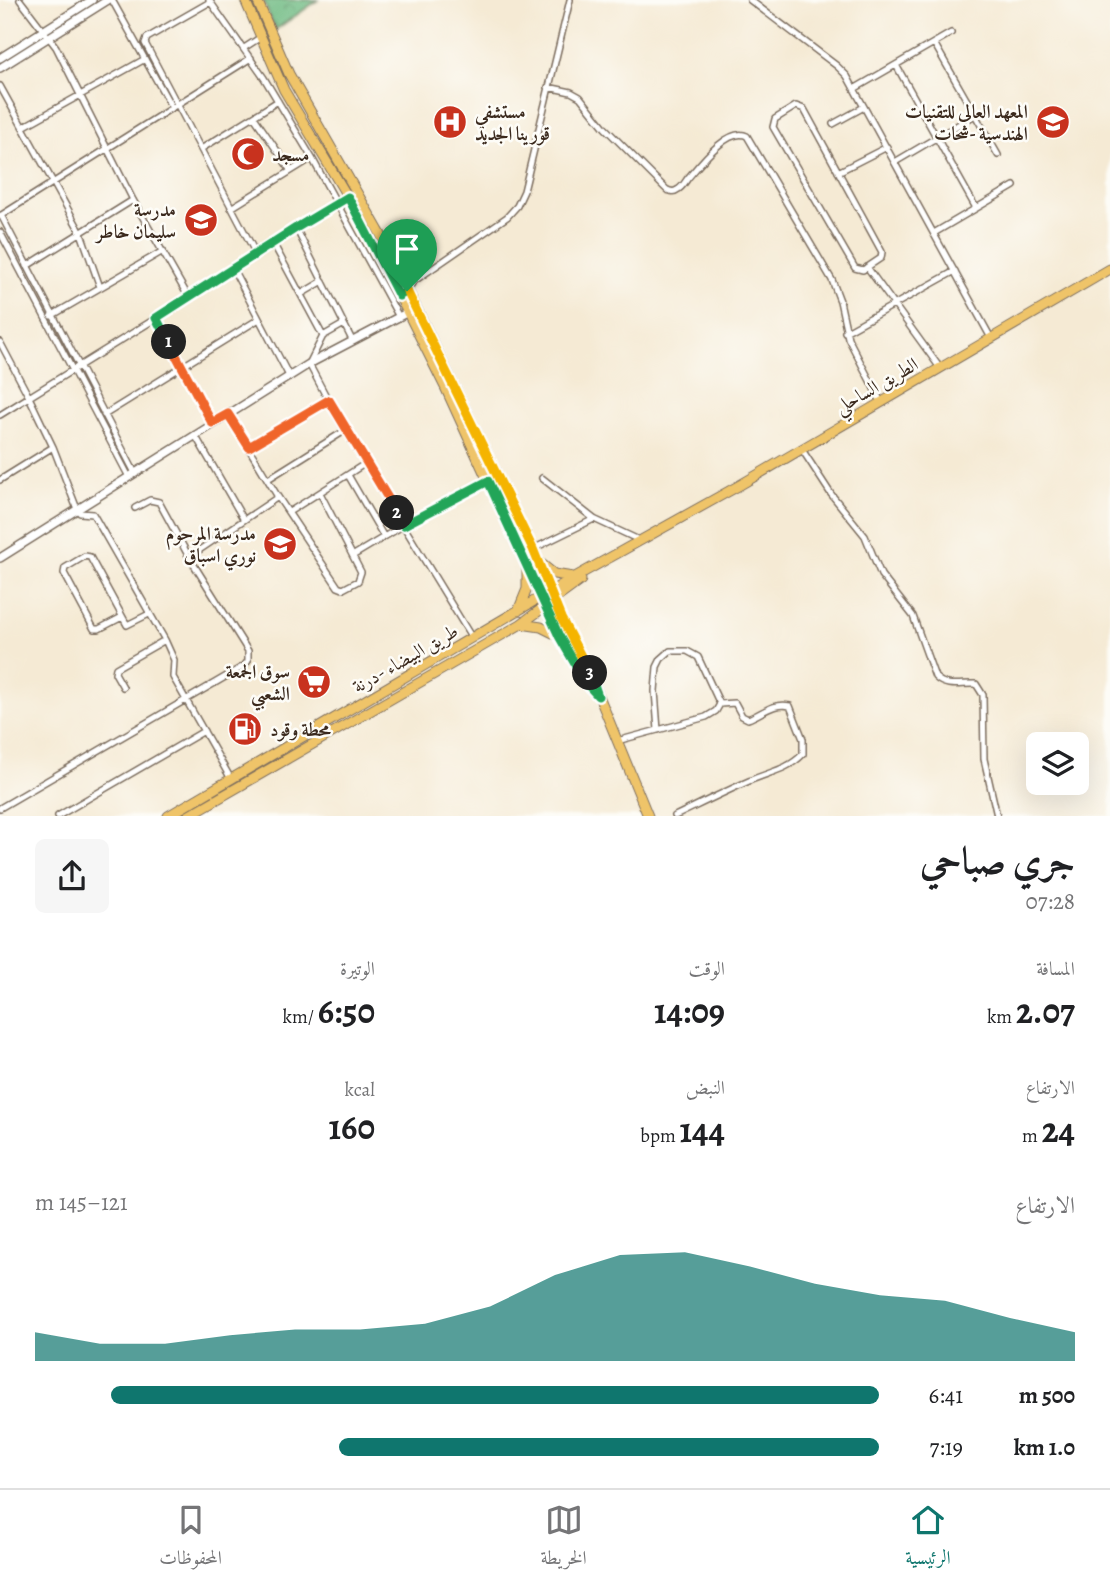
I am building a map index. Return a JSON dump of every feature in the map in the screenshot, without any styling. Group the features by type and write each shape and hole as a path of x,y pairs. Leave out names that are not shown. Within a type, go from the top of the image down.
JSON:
{"main road":[{"path":"245,0 284,90 403,293 416,308 533,549 552,596 590,674 648,816"},
{"path":"257,0 289,74 370,214 403,293 403,315 444,387 559,636 586,683 598,696"},
{"name":"الطريق الساحلي","path":"660,530 1109,272"},
{"path":"552,596 660,530"},
{"name":"طريق البيضاء -درنة","path":"188,816 521,624 546,607 552,596 575,577 660,530"},
{"path":"538,561 554,574 575,577"},
{"path":"518,611 527,589 527,566"},
{"name":"طريق البيضاء -درنة","path":"168,816 541,597 552,596"},
{"path":"521,624 541,627 559,636"}],"street":[{"path":"20,0 47,34 109,149 133,200 189,298"},
{"path":"0,68 95,2 110,0 201,149 256,254"},
{"path":"403,293 413,282 507,217 517,206 528,176 570,0"},
{"path":"750,0 837,66 855,89 991,338"},
{"path":"175,107 145,40 209,1 251,58 278,101 403,315"},
{"path":"855,89 951,33"},
{"path":"0,58 47,34"},
{"path":"244,48 261,37"},
{"path":"934,43 998,155"},
{"path":"132,475 80,367 0,215 54,184 251,58"},
{"path":"23,127 145,59"},
{"path":"896,65 976,208"},
{"path":"0,86 81,233 100,287"},
{"path":"548,87 580,97 605,128 669,191 680,189 706,158 732,135 739,133 747,136 832,280 845,332 881,402"},
{"path":"201,149 278,101"},
{"path":"793,107 802,108 882,252 881,258 867,267 861,270 855,268 773,127 775,119 793,107"},
{"path":"833,124 864,107"},
{"path":"895,162 975,115"},
{"path":"254,117 291,171"},
{"path":"838,172 887,147"},
{"path":"231,208 312,158"},
{"path":"934,233 1014,186"},
{"path":"0,415 348,197"},
{"path":"27,266 133,200"},
{"path":"296,228 352,340"},
{"path":"0,232 98,419 132,475"},
{"path":"273,243 323,336"},
{"path":"46,319 163,251"},
{"path":"867,267 940,368"},
{"path":"233,269 289,376"},
{"path":"845,332 955,271"},
{"path":"301,294 323,281"},
{"path":"0,558 289,376 416,308"},
{"path":"156,318 212,423"},
{"path":"98,419 259,318"},
{"path":"309,364 323,336 344,324"},
{"path":"0,344 53,447 77,509 80,513 93,514 96,517 165,640 174,660 173,677 231,779"},
{"path":"309,364 473,639"},
{"path":"249,447 329,400"},
{"path":"228,414 278,497 340,588 346,588 361,576 354,555 320,492"},
{"path":"268,479 346,430"},
{"path":"195,435 243,520"},
{"path":"0,480 53,447"},
{"path":"801,448 831,494 865,536 881,575 914,616 935,677 948,685 976,684 981,688 984,759 996,816"},
{"path":"289,512 366,463"},
{"path":"348,475 384,537"},
{"path":"542,478 594,519 640,541"},
{"path":"354,555 488,481"},
{"path":"189,557 278,497"},
{"path":"0,808 244,666 247,652 157,500 150,500 135,508"},
{"path":"533,549 594,519"},
{"path":"122,617 94,629 64,573 65,568 85,556 89,557 122,617 125,623 129,625 149,614"},
{"path":"123,687 115,673 116,668 165,640"},
{"path":"658,730 655,691 657,667 670,651 687,651 698,657 720,704"},
{"path":"675,816 750,781 790,766 803,754 803,739 790,706 773,707 748,719 742,716 735,703 720,704"},
{"path":"617,741 706,717 716,711 720,704"},
{"path":"58,816 204,731"}],"green space":[{"path":"263,0 318,0 275,30"}],"place":[{"name":"مستشفي قورينا الجديد","path":"450,122"},
{"name":"المعهد العالي للتقنيات الهندسية -شحات","path":"1053,122"},
{"name":"مسجد","path":"248,154"},
{"name":"مدرسة سليمان خاطر","path":"201,220"},
{"name":"مدرسة المرحوم نوري اسباق","path":"280,544"},
{"name":"سوق الجمعة الشعبي","path":"314,682"},
{"name":"محطة وقود","path":"245,729"}],"route":[{"path":"348,197 399,296 407,291 533,549 561,618 590,674 598,696 586,683 559,636 488,481 404,525 329,400 249,447 228,414 212,423 156,318 348,197"}]}
